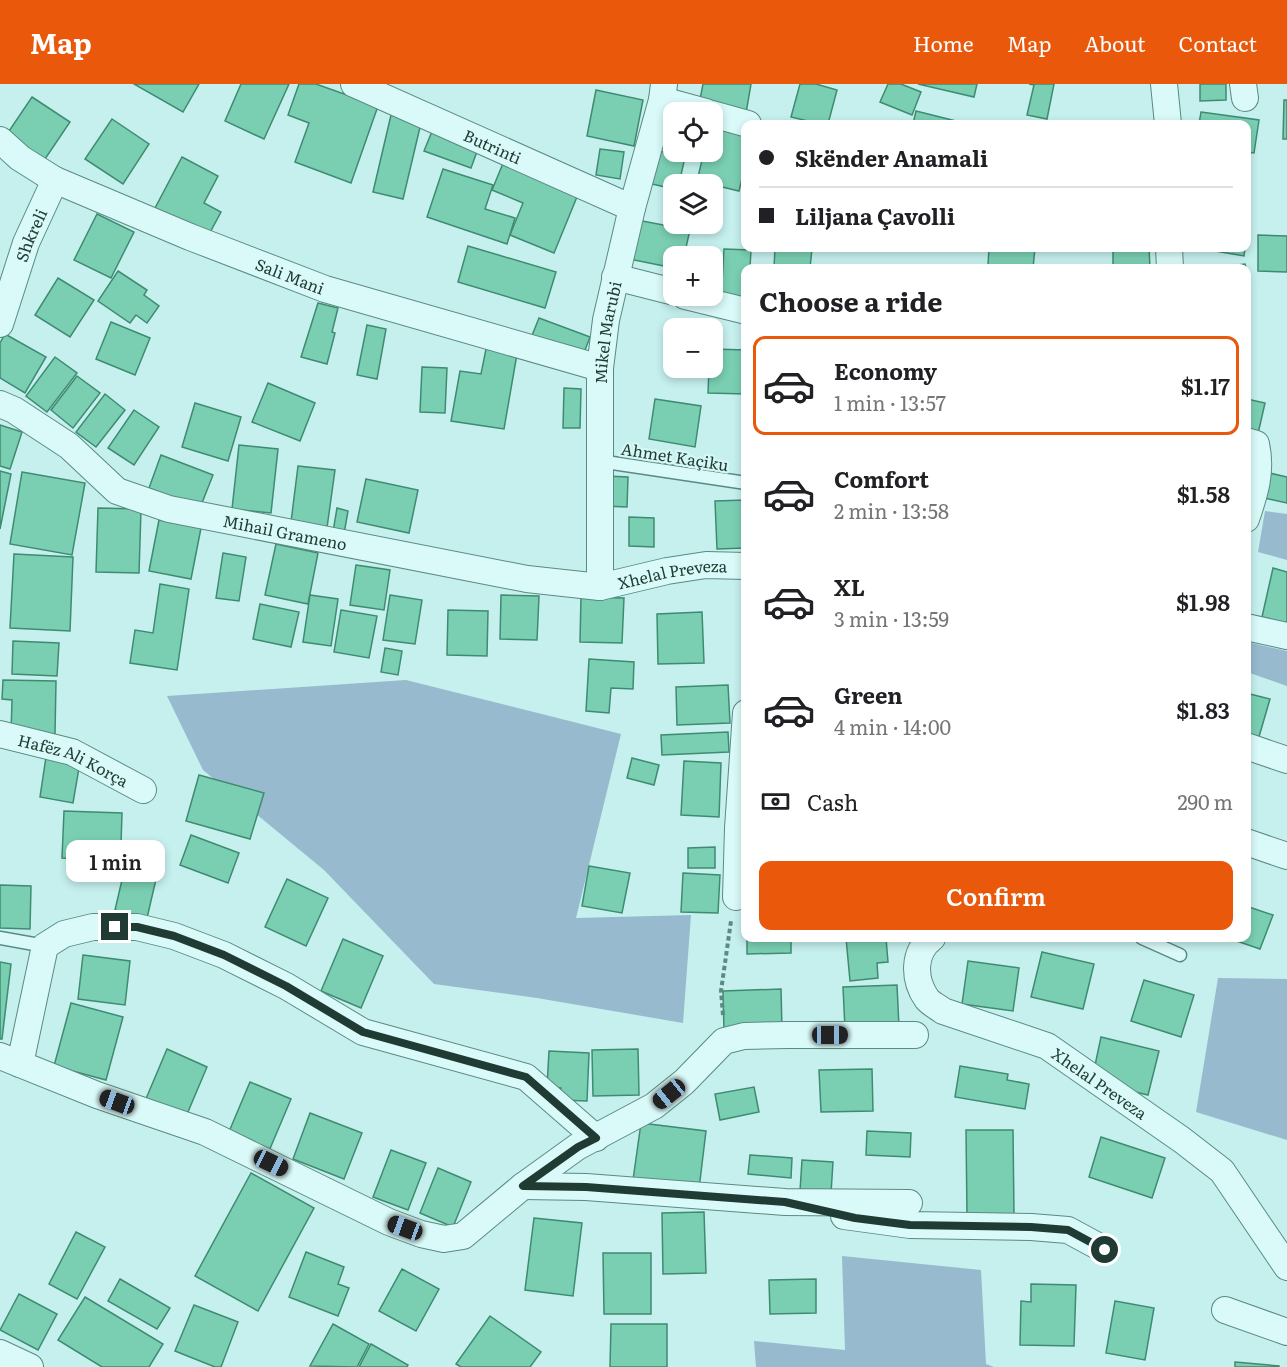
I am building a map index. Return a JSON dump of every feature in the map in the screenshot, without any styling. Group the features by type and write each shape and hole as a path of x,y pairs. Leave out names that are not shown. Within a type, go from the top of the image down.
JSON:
{"street":[{"name":"Butrinti","path":"354,84 632,208"},
{"path":"1164,84 1168,120"},
{"name":"Mikel Marubi","path":"600,587 600,368 606,320 632,208 663,92"},
{"path":"663,92 684,102"},
{"path":"723,117 741,122"},
{"name":"Sali Mani","path":"0,140 20,158 55,180 190,237 325,289 600,368"},
{"name":"Shkreli","path":"0,324 26,243 55,180"},
{"path":"615,277 663,289"},
{"path":"723,305 741,310"},
{"name":"Mihail Grameno","path":"0,404 69,446 117,491 170,509 528,579 600,587"},
{"path":"1251,442 1256,444 1259,460 1258,480 1251,503"},
{"name":"Xhelal Preveza","path":"600,587 667,571 706,565 741,566"},
{"path":"1251,628 1287,636"},
{"name":"Hafëz Ali Korça","path":"0,734 72,752 143,790"},
{"path":"1251,748 1287,760"},
{"path":"736,897 741,785"},
{"path":"1251,844 1287,856"},
{"path":"596,1138 526,1077 363,1032 286,986 224,955 174,936 137,927 93,927 64,934 45,946 10,1060 97,1095 205,1132 389,1222 421,1234 444,1239 463,1236 523,1186 578,1147 596,1138 654,1106 684,1082 724,1041 744,1036 766,1035 915,1035"},
{"name":"Xhelal Preveza","path":"927,942 923,945 916,963 918,983 928,1000 943,1011 1047,1046 1182,1140 1222,1172 1287,1267"},
{"path":"523,1186 586,1187 785,1202 909,1203"},
{"path":"785,1202 855,1218 910,1225 1031,1227 1068,1230 1105,1250"},
{"path":"1225,1310 1287,1332"},
{"path":"0,1353 30,1367"}],"lane":[{"name":"Ahmet Kaçiku","path":"599,461 741,482"},
{"path":"0,938 45,946"},
{"path":"1151,942 1180,955"}],"path":[{"path":"724,1041 722,991 736,897"}],"shaded area":[{"path":"1265,511 1287,514 1287,560 1258,552"},
{"path":"1251,643 1287,651 1287,686 1251,673"},
{"path":"406,680 621,734 576,918 691,915 683,1023 537,998 434,984 324,870 203,770 167,696"},
{"path":"1218,978 1287,979 1287,1140 1196,1112"},
{"path":"842,1256 981,1270 986,1364 994,1367 756,1367 754,1341 845,1350"}],"building":[{"path":"134,84 199,84 183,112"},
{"path":"241,84 289,84 264,139 225,121"},
{"path":"299,84 316,84 378,106 351,183 295,162 309,123 288,115"},
{"path":"703,84 751,84 745,119 723,115 723,102 700,102"},
{"path":"800,84 816,84 837,90 829,120 803,120 791,117"},
{"path":"888,84 901,84 921,92 912,115 880,102"},
{"path":"918,84 977,84 974,97"},
{"path":"1029,84 1054,84 1047,119 1027,115 1034,85"},
{"path":"1200,84 1226,84 1226,100 1200,101"},
{"path":"596,90 643,100 634,146 587,136"},
{"path":"32,97 70,122 43,162 5,137"},
{"path":"1284,100 1287,100 1287,139 1283,139"},
{"path":"916,111 952,120 914,120"},
{"path":"1201,112 1259,120 1254,153 1251,153 1251,120 1200,120"},
{"path":"391,115 421,123 403,199 373,192"},
{"path":"112,119 149,144 123,184 85,159"},
{"path":"723,126 741,130 739,191 723,187 723,174 699,174 702,162 723,162"},
{"path":"433,129 479,146 471,168 424,151"},
{"path":"600,149 624,152 620,179 596,175"},
{"path":"651,149 663,152 663,162 684,162 681,174 663,174 663,187 643,182"},
{"path":"182,157 218,176 204,203 221,212 207,238 154,210"},
{"path":"504,161 579,192 554,253 510,235 523,203 492,190"},
{"path":"443,169 493,185 485,209 515,218 507,244 427,217"},
{"path":"97,214 134,232 111,278 74,260"},
{"path":"637,220 663,225 663,234 689,234 686,246 663,246 663,266 629,259"},
{"path":"1258,235 1287,236 1287,272 1258,271"},
{"path":"468,246 556,272 545,308 458,282"},
{"path":"724,249 751,252 750,264 741,264 741,301 723,300"},
{"path":"775,252 812,252 810,264 774,264"},
{"path":"989,252 1035,252 1033,264 988,264"},
{"path":"1113,252 1149,252 1150,264 1113,264"},
{"path":"1221,252 1244,252 1244,256"},
{"path":"118,271 147,290 144,295 159,306 147,323 136,315 130,323 98,301"},
{"path":"58,278 94,300 70,337 35,315"},
{"path":"318,303 338,308 332,332 335,333 327,364 301,357"},
{"path":"539,318 590,337 582,358 531,338"},
{"path":"111,322 150,338 135,375 96,359"},
{"path":"367,325 386,329 377,379 357,375"},
{"path":"5,334 46,357 25,393 0,378 0,343"},
{"path":"486,349 517,354 504,429 451,421 460,371 481,374"},
{"path":"723,349 741,350 741,394 708,393 709,378 723,378"},
{"path":"55,357 77,373 47,412 26,396"},
{"path":"422,367 447,368 445,413 420,412"},
{"path":"77,376 100,393 73,428 51,410"},
{"path":"268,383 315,403 300,441 252,422"},
{"path":"564,388 581,389 580,428 563,428"},
{"path":"105,394 125,410 96,447 76,432"},
{"path":"655,399 701,406 695,447 649,439"},
{"path":"1251,400 1265,403 1257,438 1251,436"},
{"path":"195,403 241,417 228,461 182,447"},
{"path":"134,410 159,427 134,465 108,448"},
{"path":"0,425 22,432 10,469 0,466"},
{"path":"239,445 278,449 271,513 232,509"},
{"path":"161,455 213,475 200,508 149,488"},
{"path":"298,466 335,470 326,535 290,530"},
{"path":"0,471 11,474 0,529"},
{"path":"22,472 85,483 72,555 10,544"},
{"path":"1265,472 1287,477 1287,503 1260,497"},
{"path":"606,476 628,477 627,507 604,506"},
{"path":"366,479 418,490 409,533 357,522"},
{"path":"741,500 741,548 717,549 715,501"},
{"path":"98,508 141,509 139,573 96,572"},
{"path":"337,508 348,511 344,534 333,532"},
{"path":"629,517 654,518 654,547 629,546"},
{"path":"159,520 201,528 191,579 149,571"},
{"path":"276,544 318,553 308,604 265,595"},
{"path":"223,553 246,557 239,601 216,598"},
{"path":"14,554 73,557 70,631 10,628"},
{"path":"356,565 390,570 384,610 350,605"},
{"path":"1273,568 1287,572 1287,623 1262,617"},
{"path":"160,584 189,589 177,670 130,663 135,630 153,633"},
{"path":"310,595 338,599 331,646 303,642"},
{"path":"390,595 422,600 415,644 383,640"},
{"path":"501,595 539,596 537,640 500,639"},
{"path":"581,597 624,598 622,643 580,642"},
{"path":"260,604 299,612 291,647 253,639"},
{"path":"341,610 377,616 369,658 334,652"},
{"path":"448,610 488,611 487,656 447,655"},
{"path":"702,612 704,663 658,664 657,614"},
{"path":"13,641 59,643 57,676 12,674"},
{"path":"385,648 402,651 398,675 381,672"},
{"path":"589,659 634,662 633,689 611,688 609,713 586,711"},
{"path":"3,680 56,681 55,734 11,733 12,700 2,699"},
{"path":"728,685 730,723 677,725 676,687"},
{"path":"1251,694 1270,699 1258,740 1251,738"},
{"path":"728,732 729,752 662,755 661,735"},
{"path":"46,757 80,762 73,803 40,797"},
{"path":"632,758 659,765 654,785 627,778"},
{"path":"684,761 721,763 719,817 681,815"},
{"path":"199,775 264,793 250,839 186,821"},
{"path":"64,811 122,813 121,844 109,844 108,860 62,858"},
{"path":"191,835 239,853 228,883 180,865"},
{"path":"715,847 715,868 688,868 688,848"},
{"path":"589,866 630,873 622,913 582,906"},
{"path":"125,867 157,875 147,918 115,910"},
{"path":"683,873 720,875 718,913 681,912"},
{"path":"287,879 328,898 306,946 265,927"},
{"path":"0,885 31,886 30,929 0,928"},
{"path":"1251,908 1273,915 1260,949 1240,942 1251,942"},
{"path":"343,939 383,956 361,1008 321,991"},
{"path":"747,942 791,942 791,953 747,954"},
{"path":"846,942 886,942 888,962 877,963 878,978 850,981"},
{"path":"1042,952 1094,964 1083,1009 1031,997"},
{"path":"83,955 130,961 125,1005 78,999"},
{"path":"968,961 1019,968 1013,1011 962,1004"},
{"path":"0,962 11,964 2,1039 0,1039"},
{"path":"1144,980 1194,995 1181,1037 1131,1021"},
{"path":"897,985 899,1027 845,1029 843,987"},
{"path":"781,989 782,1030 724,1031 723,991"},
{"path":"71,1003 123,1017 106,1080 54,1066"},
{"path":"1101,1037 1159,1051 1148,1095 1106,1085 1109,1074 1094,1070"},
{"path":"167,1049 207,1067 185,1119 145,1101"},
{"path":"638,1049 639,1095 593,1096 592,1050"},
{"path":"549,1051 589,1053 587,1101 560,1100 561,1088 547,1087"},
{"path":"960,1066 1008,1074 1007,1080 1029,1084 1025,1109 955,1097"},
{"path":"872,1069 873,1111 821,1112 819,1070"},
{"path":"250,1082 291,1099 269,1151 228,1134"},
{"path":"754,1087 759,1112 720,1120 715,1094"},
{"path":"310,1113 362,1133 344,1179 293,1159"},
{"path":"641,1123 706,1131 699,1189 633,1180"},
{"path":"966,1130 1013,1130 1014,1215 967,1215"},
{"path":"867,1131 911,1133 910,1157 866,1155"},
{"path":"1101,1137 1165,1158 1152,1198 1089,1177"},
{"path":"391,1150 426,1163 408,1210 373,1197"},
{"path":"750,1155 792,1158 791,1178 748,1174"},
{"path":"802,1160 833,1162 831,1193 800,1191"},
{"path":"438,1168 471,1182 453,1227 420,1213"},
{"path":"251,1173 314,1208 258,1311 195,1276"},
{"path":"704,1212 706,1273 663,1274 662,1213"},
{"path":"534,1218 582,1223 573,1296 525,1290"},
{"path":"76,1232 105,1247 77,1299 49,1284"},
{"path":"306,1252 344,1267 338,1284 349,1288 338,1316 289,1297"},
{"path":"603,1253 651,1253 651,1314 604,1314"},
{"path":"402,1269 439,1289 416,1331 379,1311"},
{"path":"120,1279 170,1308 157,1329 108,1301"},
{"path":"816,1279 816,1313 770,1314 769,1280"},
{"path":"1031,1284 1076,1285 1074,1346 1020,1345 1021,1301 1031,1302"},
{"path":"19,1294 57,1314 38,1350 0,1330"},
{"path":"85,1297 163,1344 149,1367 102,1367 58,1340"},
{"path":"1115,1301 1154,1308 1145,1360 1106,1353"},
{"path":"194,1305 238,1322 221,1367 215,1367 175,1351"},
{"path":"490,1316 541,1352 530,1367 461,1367 456,1364"},
{"path":"333,1324 369,1344 357,1367 310,1366"},
{"path":"611,1324 667,1324 667,1367 610,1367"},
{"path":"371,1344 408,1365 407,1367 359,1367"},
{"path":"1235,1362 1279,1366 1279,1367 1235,1367"}],"route":[{"path":"115,927 137,927 174,936 224,955 286,986 363,1032 526,1077 596,1138 578,1147 523,1186 586,1187 785,1202 855,1218 910,1225 1031,1227 1068,1230 1105,1250"}]}
